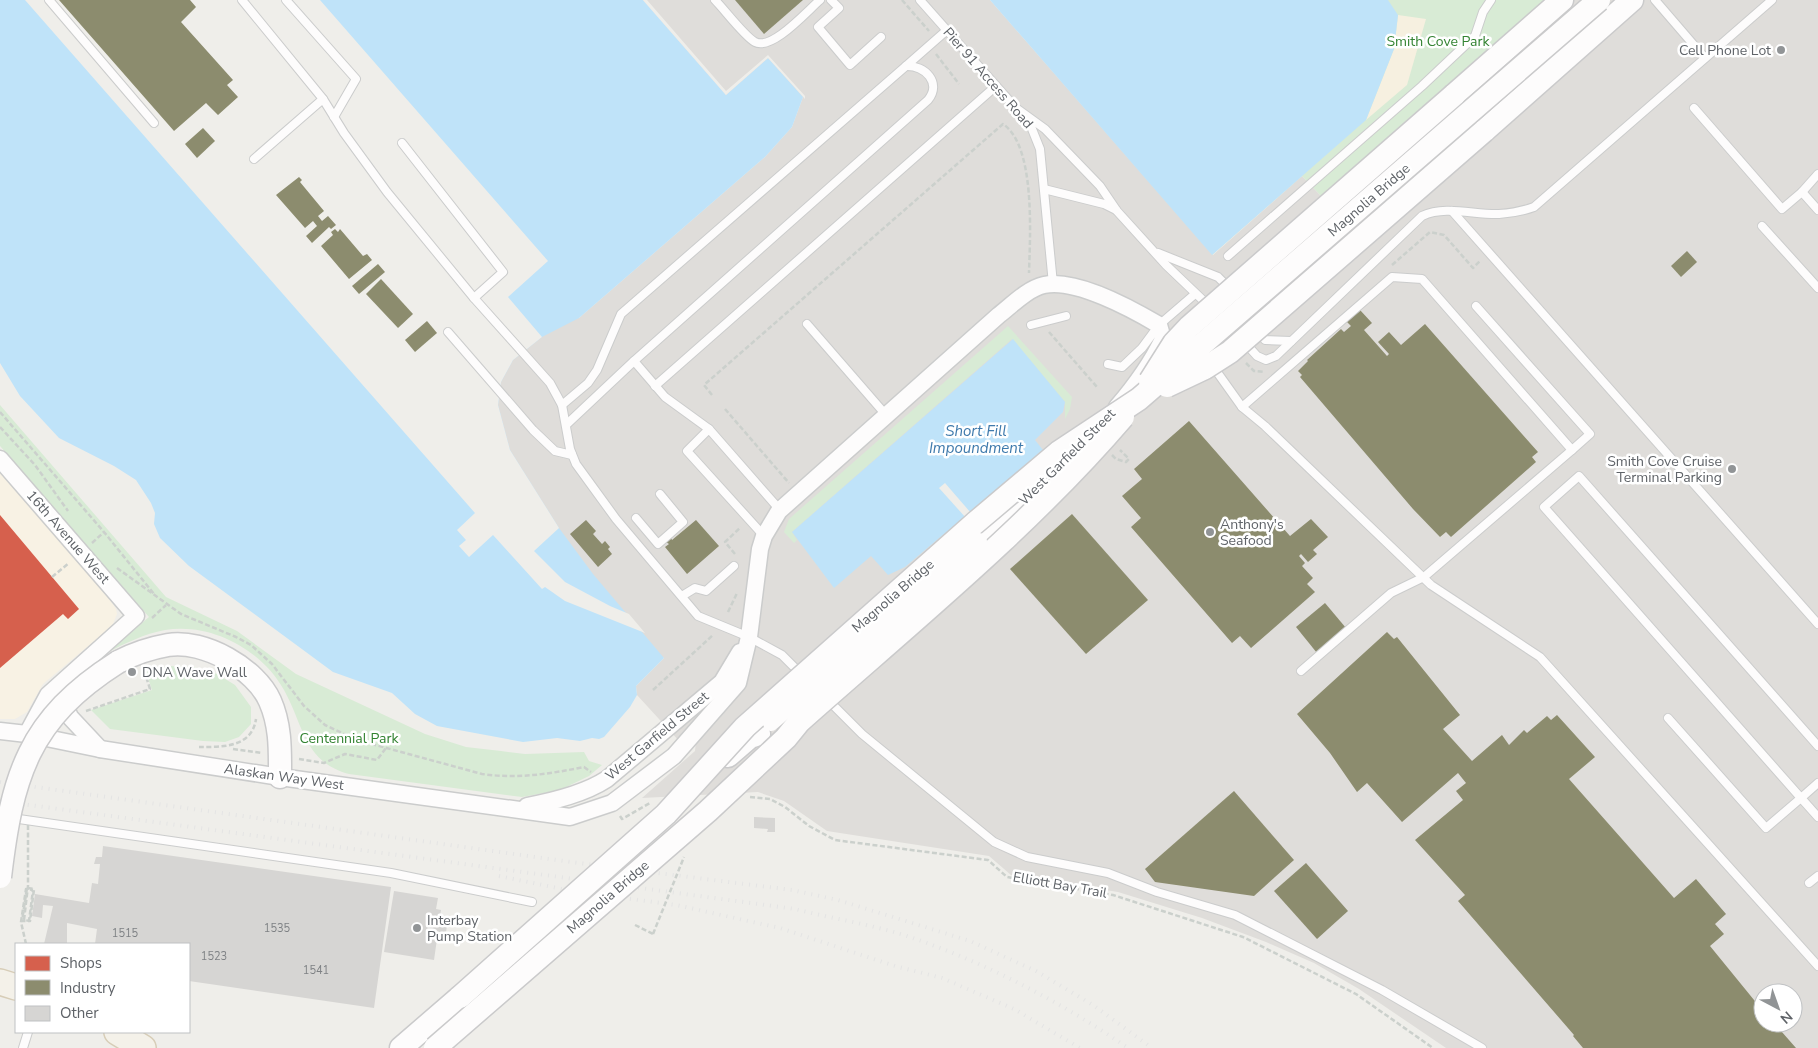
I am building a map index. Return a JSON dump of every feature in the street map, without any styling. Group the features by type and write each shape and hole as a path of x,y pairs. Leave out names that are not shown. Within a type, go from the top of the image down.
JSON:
{"main road":[{"path":"1139,399 1174,343 1189,327 1562,0"},
{"name":"Magnolia Bridge","path":"401,1048 662,809 684,794 744,727 975,523 1059,452 1139,399 1599,0"},
{"path":"1139,399 1205,368 1230,352 1632,0"},
{"name":"Magnolia Bridge","path":"662,809 730,771 798,722 992,551 1095,450 1139,399"},
{"path":"0,876 18,778 27,755 42,731 71,698 93,678 134,654 170,644 192,646 222,656 240,666 254,677 270,702 280,733 280,777"},
{"name":"Magnolia Bridge","path":"435,1048 676,851 786,738 798,722"},
{"path":"684,794 750,737 759,734"},
{"path":"676,851 676,829 710,796 759,734"},
{"path":"0,982 15,987"}],"street":[{"name":"West Garfield Street","path":"570,817 612,803 674,756 738,683 749,637 764,536 780,510 999,315 1032,290 1042,285 1053,284 1080,289 1120,303 1163,327 1163,339 1138,383 1100,429 978,541 759,734"},
{"name":"16th Avenue West","path":"0,458 140,620"},
{"path":"27,734 41,704 62,681 140,620"},
{"name":"West Garfield Street","path":"511,808 549,802 608,779 722,682 749,637"},
{"path":"62,681 61,696 70,717 100,749"},
{"name":"Alaskan Way West","path":"0,731 27,734 100,749 280,777 570,817"},
{"path":"580,791 589,811"}],"lane":[{"path":"49,0 154,123"},
{"path":"242,0 323,100 388,192 474,298 550,383 562,405 572,455 590,485 698,616 749,637 782,655 862,734 994,842 1027,857 1108,873 1157,892 1235,916 1375,986 1482,1048"},
{"path":"286,0 356,79 334,117"},
{"path":"715,0 755,42 766,45 775,40 820,0"},
{"path":"832,0 839,8 818,27 850,65 881,37"},
{"name":"Pier 91 Access Road","path":"920,0 1030,124 1037,140 1044,189 1053,284"},
{"path":"1228,256 1422,86 1475,36 1484,12 1491,0"},
{"path":"1655,0 1705,58"},
{"path":"1223,320 1261,359 1276,356 1422,216 1438,210 1498,214 1520,212 1534,206 1772,0"},
{"path":"562,405 588,383 597,370 621,314 947,30"},
{"path":"567,424 634,361 928,100 933,94 931,78 920,68 906,66"},
{"path":"656,386 996,86"},
{"path":"254,159 323,100"},
{"path":"1016,108 1045,129 1100,186 1117,211 1155,252 1216,313"},
{"path":"1694,108 1782,209 1802,192 1818,174"},
{"path":"402,143 503,272 474,298"},
{"path":"1044,189 1104,204 1117,211"},
{"path":"1802,192 1818,210"},
{"path":"1452,211 1818,624"},
{"path":"1762,226 1818,288"},
{"path":"1155,252 1218,277 1227,285 1245,317 1261,336 1271,342 1291,342"},
{"path":"1242,407 1392,277 1422,279 1572,450"},
{"path":"1108,364 1122,367 1195,294"},
{"path":"1301,671 1391,593 1424,577 1590,434 1476,306"},
{"path":"1031,325 1066,316"},
{"path":"807,324 886,415"},
{"path":"448,332 532,430 555,451 572,455"},
{"path":"1174,335 1205,354 1242,407 1265,426 1424,577 1431,586 1540,657 1818,966"},
{"path":"634,361 672,403 708,429 780,510"},
{"path":"708,429 687,450 764,536"},
{"path":"1818,746 1579,476 1544,507 1818,817"},
{"path":"646,554 683,522 660,494"},
{"path":"636,518 658,544"},
{"path":"682,596 695,588 706,591 734,566"},
{"path":"1668,718 1766,828 1818,783"},
{"path":"0,816 391,873 532,902"},
{"path":"1809,883 1818,876"},
{"path":"23,1048 28,1033"}],"path":[{"path":"902,0 932,34"},
{"path":"936,54 959,84"},
{"path":"712,395 704,385 1003,124 1022,148 1029,206 1030,273"},
{"path":"1049,332 1097,387"},
{"path":"0,412 104,532 154,594"},
{"path":"0,427 35,465 69,513"},
{"path":"88,547 104,532"},
{"path":"88,539 98,549"},
{"path":"52,577 74,559"},
{"path":"110,562 141,587 181,614 236,637 251,646 272,664 304,706 325,725 344,735 482,774 506,777 532,777 584,767 592,774"},
{"path":"136,592 146,583"},
{"path":"140,620 167,605"},
{"path":"653,690 713,635"},
{"path":"87,706 80,713 150,688 143,668 150,666"},
{"path":"198,747 226,748 239,743 248,736 255,725 257,712"},
{"path":"324,763 344,754 377,760 386,748"},
{"name":"Elliott Bay Trail","path":"744,798 770,800 834,840 988,860 1007,876 1113,895 1202,923 1269,949 1356,994 1433,1048"},
{"path":"618,812 622,819 649,802 662,809"},
{"path":"29,921 34,889 28,888 30,817"},
{"path":"635,925 653,934 676,851"},
{"path":"27,889 22,921 29,921"},
{"path":"26,943 21,922 27,889"},
{"path":"28,889 32,890 29,921 24,920 28,889"}],"shaded area":[{"path":"320,0 579,318 765,157 792,127 803,97 726,95 643,0 990,0 1213,255 1302,176 1321,196 1546,0 1818,0 1818,1048 1446,1048 1359,989 1314,963 1266,942 1202,918 1118,892 1011,875 989,856 827,831 784,801 758,792 642,798 695,751 697,731 680,742 637,695 636,686 664,658 565,601"},
{"path":"0,469 108,597 117,614 113,624 105,632 43,684 27,712 15,719 0,719"}],"green space":[{"name":"Smith Cove Park","path":"1178,0 1546,0 1322,197 1302,176 1212,255"},
{"path":"1008,326 1072,397 1070,409 1065,419 1065,402 1012,339 792,532 797,540 794,543 784,532 789,519"},
{"name":"Centennial Park","path":"0,405 166,597 237,631 296,674 425,734 466,747 525,754 584,752 589,761 602,765 589,776 560,790 522,797 349,774 334,768 314,752 301,729 291,703 274,676 249,651 234,642 200,630 165,630 142,636 108,652 149,617 0,446"},
{"path":"168,666 194,667 217,674 235,685 251,707 251,724 239,737 225,742 203,741 110,729 91,710 152,690 146,672"}],"sand":[{"path":"1398,15 1426,19 1407,85 1366,120 1394,49"}],"water":[{"path":"0,0 643,0 726,95 768,58 803,97 792,127 765,157 579,318 542,337 513,360 501,382 498,405 510,450 559,528 593,574 664,658 636,686 637,695 630,707 604,737 580,741 557,738 523,742 437,726 415,714 392,693 333,672 189,566 160,538 154,524 155,513 151,503 136,480 114,466 59,438 20,396 0,363"},
{"path":"990,0 1388,0 1398,15 1394,49 1366,120 1212,255"},
{"name":"Short Fill Impoundment","path":"1013,339 1065,402 1063,412 1035,440 1043,450 905,567 888,575 871,556 834,588 792,532"}],"pier":[{"path":"25,0 320,0 548,261 508,297 542,337 513,360 501,382 498,405 510,450 559,528 534,551 565,582 629,614 645,633 565,601 545,587 542,589 493,535 469,557 459,546 466,540 457,530 475,513"},
{"path":"643,0 647,0 726,91 768,55 805,96 805,99 768,58 726,95"},
{"path":"945,483 971,513 966,518 939,488"}],"building: Shops":[{"path":"0,515 79,609 68,619 63,614 0,668"}],"building: Industry":[{"path":"59,0 190,0 196,7 181,22 233,80 227,85 238,97 218,115 206,103 174,131"},
{"path":"735,0 803,0 764,34"},
{"path":"203,128 215,141 197,158 185,144"},
{"path":"299,177 302,180 300,182 324,211 318,216 322,221 328,216 336,225 331,229 329,227 312,243 306,236 317,226 313,221 305,228 276,195"},
{"path":"335,229 338,232 340,229 363,256 367,254 372,260 349,279 321,246 333,235 331,232"},
{"path":"1687,251 1697,262 1681,277 1671,266"},
{"path":"378,264 385,272 359,294 352,286"},
{"path":"381,279 413,314 398,328 366,294"},
{"path":"1360,310 1372,323 1364,330 1387,356 1389,354 1378,342 1389,332 1401,345 1425,324 1538,452 1532,457 1536,462 1451,537 1446,532 1440,537 1413,509 1300,377 1302,375 1298,371 1307,360 1341,329 1344,332 1351,326 1347,322"},
{"path":"427,321 437,333 415,352 405,340"},
{"name":"Anthony's Seafood","path":"1189,421 1290,536 1311,519 1328,537 1313,550 1317,554 1308,562 1301,554 1299,556 1305,563 1302,566 1313,578 1307,584 1315,592 1251,648 1240,636 1232,643 1131,527 1141,518 1122,496 1142,479 1134,469"},
{"path":"1072,514 1148,600 1086,654 1010,569"},
{"path":"586,520 596,531 593,534 602,544 605,541 610,547 608,549 612,554 598,567 570,534"},
{"path":"696,520 719,546 687,574 665,547 669,544 666,542 671,538 672,540"},
{"path":"1325,603 1346,628 1317,653 1296,627"},
{"path":"1387,632 1394,639 1397,637 1460,715 1443,729 1472,761 1502,735 1509,745 1524,730 1527,733 1547,716 1551,720 1557,715 1595,757 1569,779 1674,898 1696,879 1726,914 1715,924 1724,934 1710,946 1753,999 1753,1033 1783,1033 1796,1048 1583,1048 1574,1035 1458,901 1465,895 1415,840 1463,800 1456,791 1466,783 1458,773 1402,822 1367,783 1357,792 1330,753 1297,714"},
{"path":"1234,791 1294,860 1254,896 1155,882 1145,869"},
{"path":"1306,863 1348,911 1317,939 1274,891"}],"building: Other":[{"path":"754,817 775,818 775,832 767,832 768,829 754,828"},
{"path":"103,846 391,887 374,1008 190,981 190,943 95,943 97,929 67,923 67,943 44,943 53,906 43,905 42,918 32,916 35,894 89,903 92,883 98,884 100,864 94,864 96,857 102,857"},
{"name":"Interbay Pump Station","path":"394,891 438,898 436,909 441,910 440,916 448,918 445,940 437,939 434,960 384,952"}],"railway":[{"path":"0,782 571,862 792,890 838,900 970,941 1036,971 1093,1005 1152,1048"},
{"path":"0,801 795,909 899,933 970,960 1051,1000 1128,1048"},
{"path":"499,876 572,891 676,905 780,928 895,966 942,978 1014,1009 1080,1048"}],"place":[{"name":"Cell Phone Lot","path":"1781,50"},
{"name":"Smith Cove Cruise Terminal Parking","path":"1732,469"},
{"name":"Anthony's Seafood","path":"1210,532"},
{"name":"DNA Wave Wall","path":"132,672"},
{"name":"Interbay Pump Station","path":"417,928"}]}
